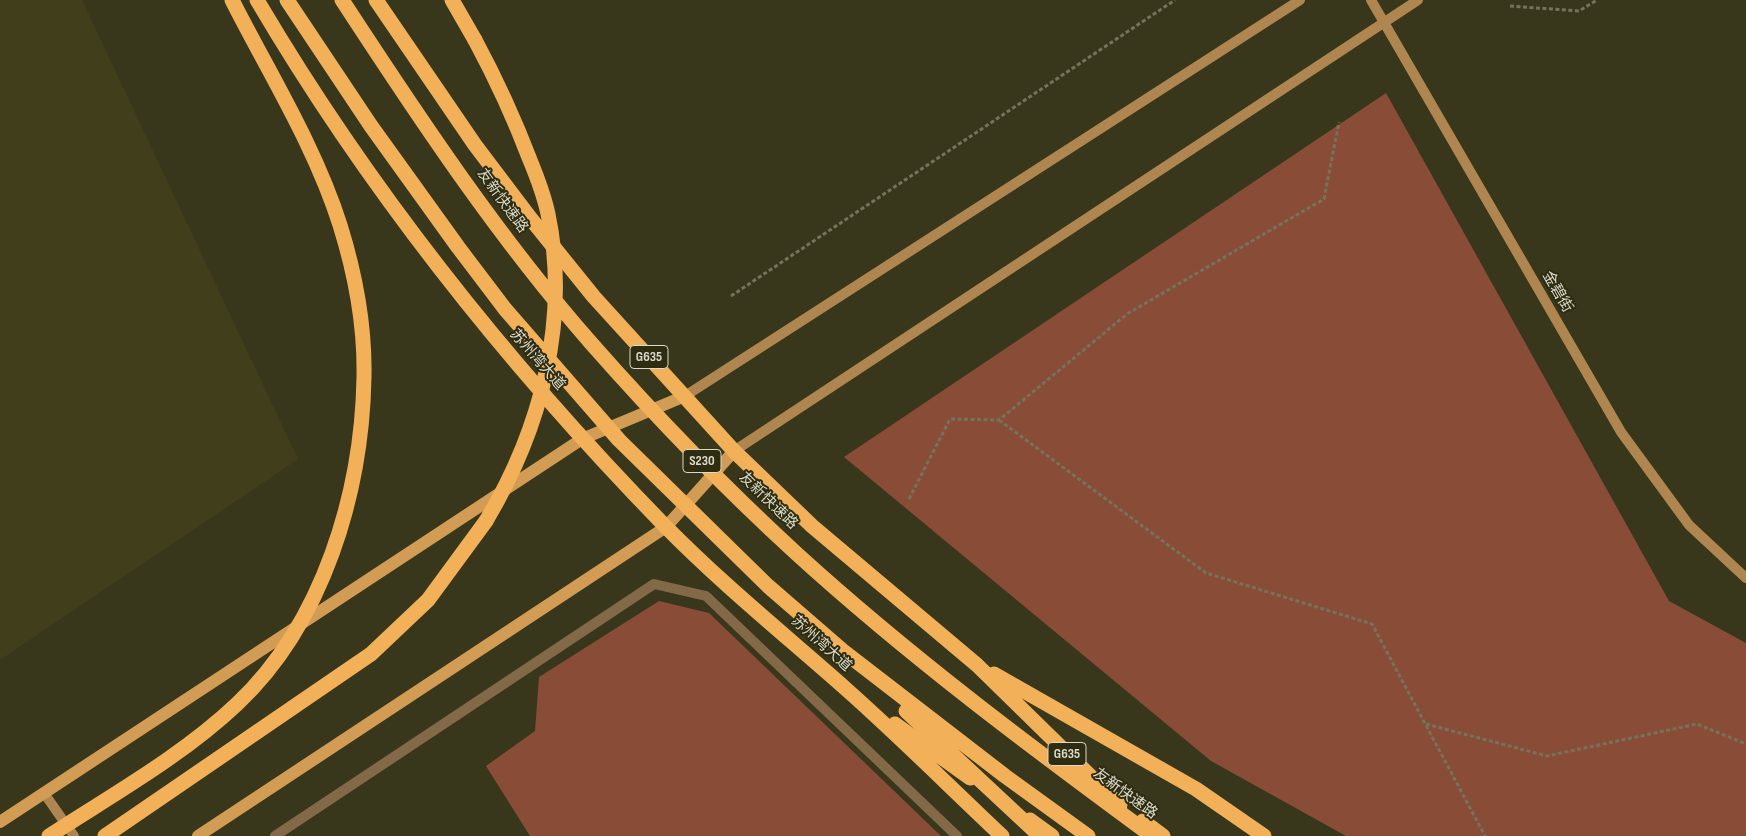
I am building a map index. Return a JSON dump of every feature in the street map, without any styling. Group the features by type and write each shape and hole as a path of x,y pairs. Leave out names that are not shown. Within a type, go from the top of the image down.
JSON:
{"highway":[{"path":"49,836 195,739 237,704 260,680 289,642 307,613 336,540 352,480 362,416 364,375 361,327 351,266 325,186 232,0"},
{"name":"苏州湾大道","path":"257,0 327,110 452,285 514,362 582,439 666,527 698,558 849,692"},
{"path":"287,0 371,126 505,309 639,460 768,586 843,651 1040,836"},
{"name":"友新快速路","path":"342,0 409,102 537,278 591,343 719,479 798,555 873,619 1033,748 1152,836"},
{"name":"G635","path":"376,0 469,137 531,218 594,297 734,451 812,526 977,665 1113,800 1164,836"},
{"path":"105,836 306,700 371,654 394,634 428,600 466,551 502,496 515,468 541,396 548,365 556,318 554,247 548,212 538,180 502,90 452,0"},
{"path":"843,651 1005,776 1088,836"},
{"path":"977,665 1196,789 1264,836"},
{"path":"849,692 1002,836"},
{"path":"849,692 1052,836"}],"main road":[{"path":"0,822 582,439 685,396 1300,0"},
{"name":"金碧街","path":"1371,0 1621,432 1689,525 1746,578"},
{"path":"198,836 666,527 734,451 1418,0"},
{"path":"44,793 74,836"}],"lane":[{"path":"275,836 654,584 706,596 957,836"}],"path":[{"path":"731,296 1175,0"},
{"path":"1510,6 1579,11 1597,0"},
{"path":"999,420 1127,314 1324,199 1338,122"},
{"path":"909,499 950,419 999,420 1206,573 1372,624 1485,836"},
{"path":"1425,724 1547,756 1697,724 1746,744"}],"shaded area":[{"path":"0,0 82,0 298,459 0,660"},
{"path":"1386,93 1669,601 1746,643 1746,836 1346,836 1211,761 844,457"},
{"path":"659,601 709,613 941,836 530,836 486,766 535,731 539,677"}]}
